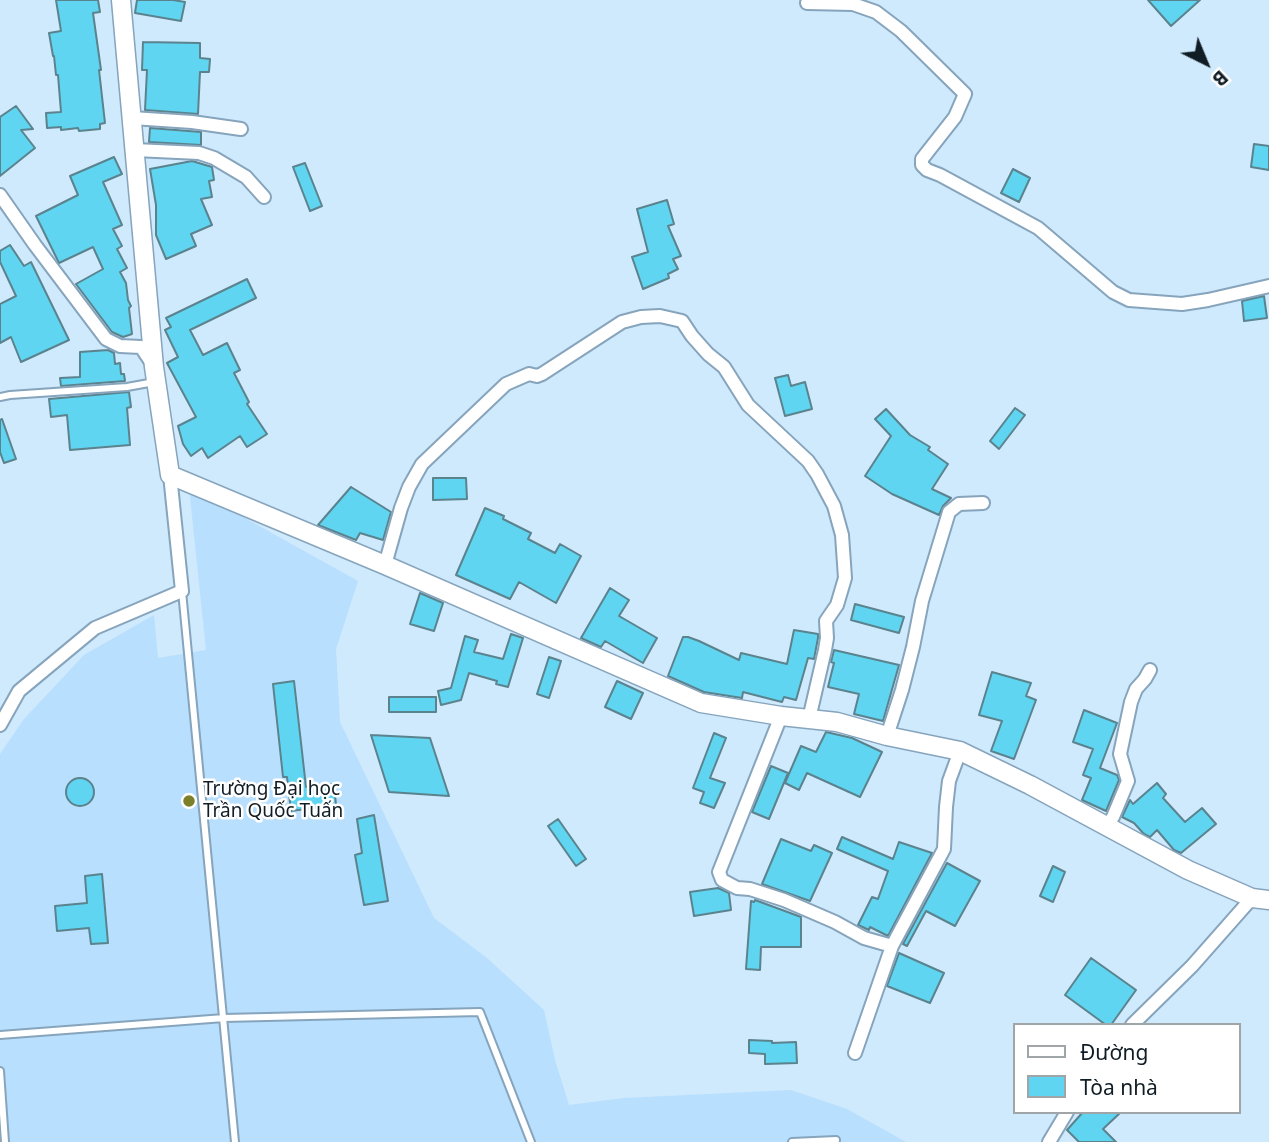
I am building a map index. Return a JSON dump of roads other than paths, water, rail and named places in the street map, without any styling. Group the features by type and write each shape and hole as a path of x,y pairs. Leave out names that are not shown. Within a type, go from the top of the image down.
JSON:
{"street":[{"path":"0,725 19,691 95,628 182,591 170,475 154,367 121,0"},
{"path":"807,3 853,4 876,12 901,32 965,94 955,117 922,159 922,165 1038,228 1113,292 1129,300 1181,304 1269,286"},
{"path":"132,118 241,128"},
{"path":"135,150 199,153 214,158 246,177 264,197"},
{"path":"0,195 106,339 120,346 141,347 154,367"},
{"path":"385,565 401,508 422,464 506,384 529,374 542,374 622,323 641,317 660,316 682,321 708,354 724,367 748,405 808,461 834,506 842,535 845,578 837,605 826,621 825,650 809,719"},
{"path":"170,475 385,565 701,703 837,722 887,736 960,751 1107,825 1188,870 1261,899 1134,1023"},
{"path":"887,736 902,690 922,601 949,512 959,504 983,503"},
{"path":"1107,825 1128,782 1120,754 1131,702 1136,689 1150,670"},
{"path":"782,716 720,867 722,880 737,888 750,889 784,900 864,937 892,946"},
{"path":"855,1053 892,946 944,849 949,781 960,751"},
{"path":"1049,1142 1066,1114"}],"lane":[{"path":"0,397 149,383 154,367"},
{"path":"182,591 235,1142"},
{"path":"0,1035 224,1018 480,1012 531,1142"},
{"path":"0,1071 5,1142"},
{"path":"793,1142 836,1140"}],"place":[{"name":"Trường Đại học Trần Quốc Tuấn","path":"189,801"}]}
